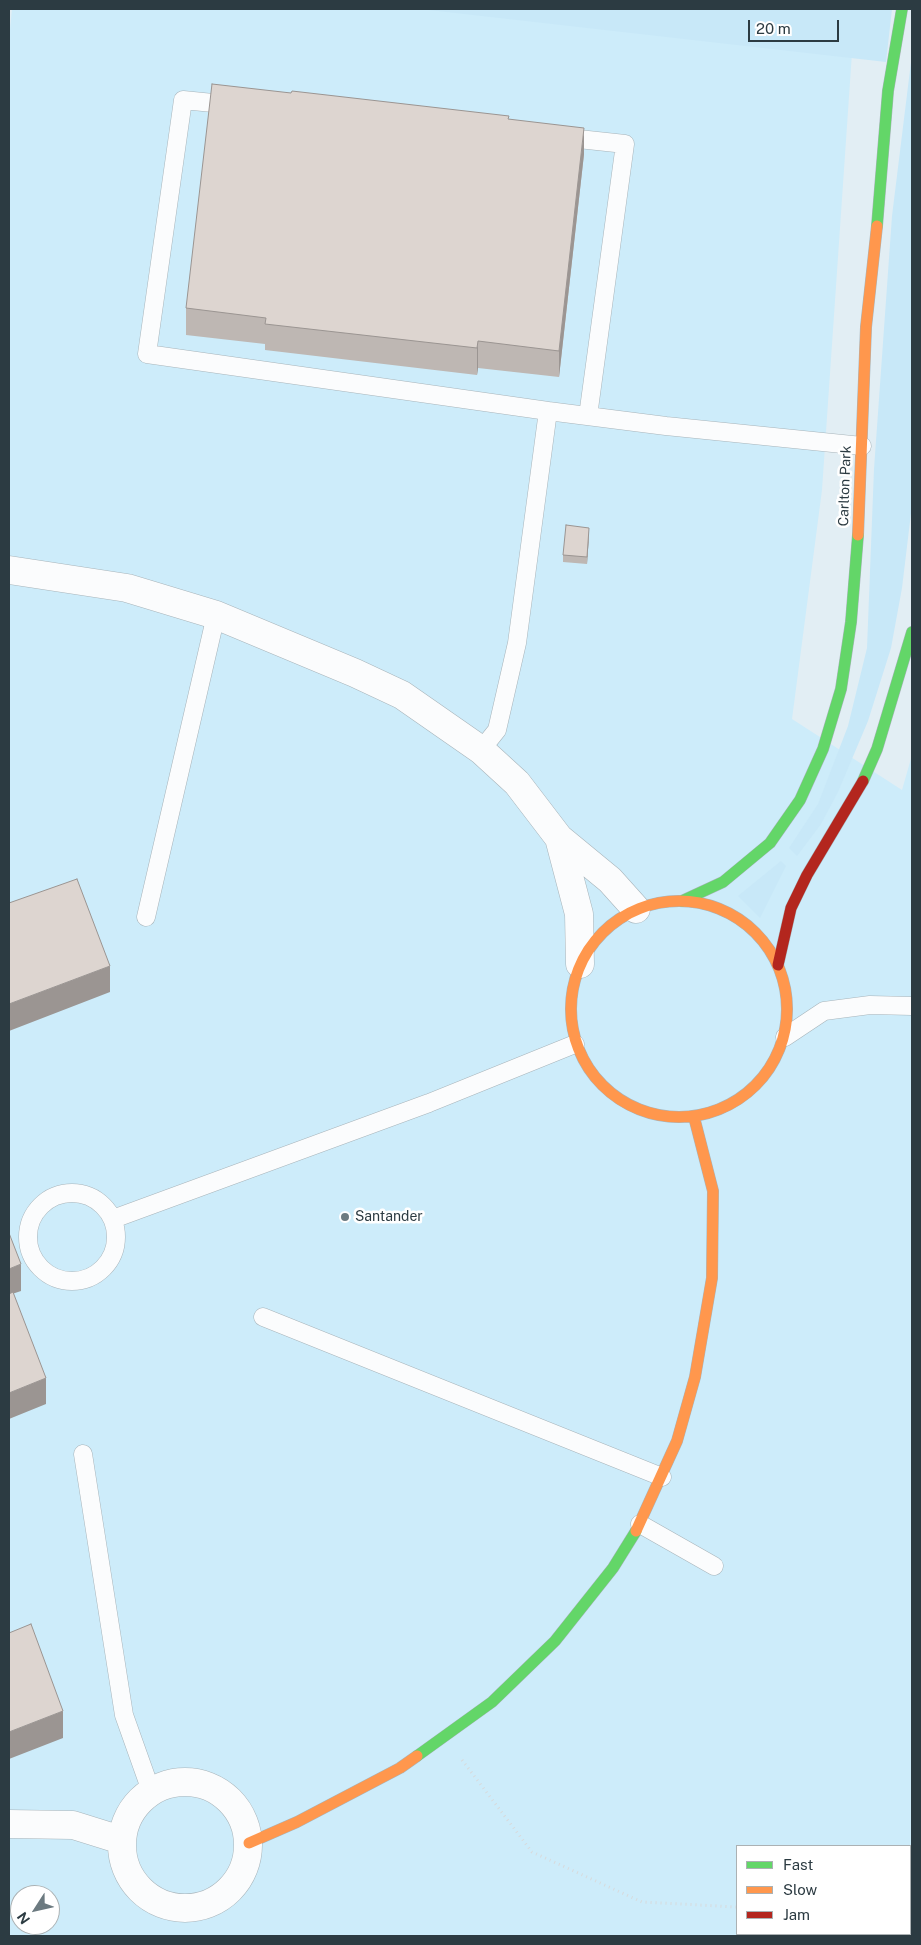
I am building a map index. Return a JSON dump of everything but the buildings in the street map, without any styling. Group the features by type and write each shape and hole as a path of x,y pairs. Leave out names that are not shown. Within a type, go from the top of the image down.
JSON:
{"street":[{"name":"Carlton Park","path":"682,900 723,882 770,843 800,800 823,748 840,689 851,622 862,446 866,326 888,91 902,9"},
{"path":"9,570 127,588 216,615 355,673 402,695 481,750 517,783 559,838 610,880 636,909"},
{"path":"778,965 791,908 807,875 857,793 877,749 912,632"},
{"path":"559,838 579,914 580,964 571,999 570,1017 576,1044 594,1077 621,1102 657,1116 694,1118 725,1108 751,1091 772,1066 785,1037 787,1001 778,965 762,940 739,919 712,906 682,900 659,902 636,909 613,922 594,941 580,964"},
{"path":"249,1843 297,1822 400,1768 492,1702 555,1641 613,1568 640,1524 662,1477 677,1441 696,1377 712,1278 713,1191 694,1118"},
{"path":"188,1781 215,1789 236,1807 245,1824 249,1843 246,1863 237,1882 227,1892 204,1906 184,1908 164,1905 145,1895 129,1873 123,1860 121,1840 126,1821 136,1804 151,1791 169,1784 188,1781"},
{"path":"9,1824 73,1825 121,1840"}],"lane":[{"path":"252,107 183,100 147,354 548,411 862,446"},
{"path":"546,136 624,144 588,416"},
{"path":"481,750 497,730 517,643 548,411"},
{"path":"146,917 216,615"},
{"path":"785,1037 824,1011 870,1005 912,1006"},
{"path":"113,1220 429,1103 576,1044"},
{"path":"78,1192 93,1198 105,1207 113,1220 116,1233 115,1247 110,1260 100,1271 89,1278 75,1281 61,1280 48,1274 30,1252 28,1238 30,1222 37,1209 49,1199 63,1193 78,1192"},
{"path":"264,1317 662,1477"},
{"path":"83,1454 124,1715 151,1791"},
{"path":"640,1524 714,1566"}],"path":[{"path":"444,1737 532,1852 642,1902 736,1907"}],"shaded area":[{"name":"Santander","path":"12,9 510,9 852,53 822,490 792,719 902,790 912,755 912,1867 911,1845 736,1845 736,1935 816,1936 9,1936 9,39"},
{"path":"420,9 892,9 886,62"},
{"path":"912,54 912,505 902,588 891,648 868,721 838,792 821,824 797,856 789,848 818,804 848,726 867,648 874,469 892,216"},
{"path":"781,861 786,866 760,918 738,896"}],"traffic: fast":[{"path":"877,226 888,91 902,9"},
{"path":"682,901 723,882 770,843 800,800 823,749 841,689 851,622 858,535"},
{"path":"863,781 877,749 912,632"},
{"path":"417,1756 492,1702 555,1641 613,1568 636,1531"}],"traffic: slow":[{"path":"858,535 866,327 877,226"},
{"path":"690,901 720,909 730,914 748,925 763,940 779,968 787,998 787,1009 787,1020 779,1050 763,1078 748,1093 720,1109 700,1115 668,1117 638,1109 628,1104 610,1093 595,1078 579,1050 573,1030 571,998 579,968 584,958 595,940 610,925 638,909 658,903 690,901"},
{"path":"636,1531 677,1441 695,1377 712,1278 713,1191 694,1117"},
{"path":"249,1843 297,1822 400,1768 417,1756"}],"traffic: jam":[{"path":"778,965 791,908 807,875 863,781"}],"place":[{"name":"Santander","path":"345,1217"}]}
